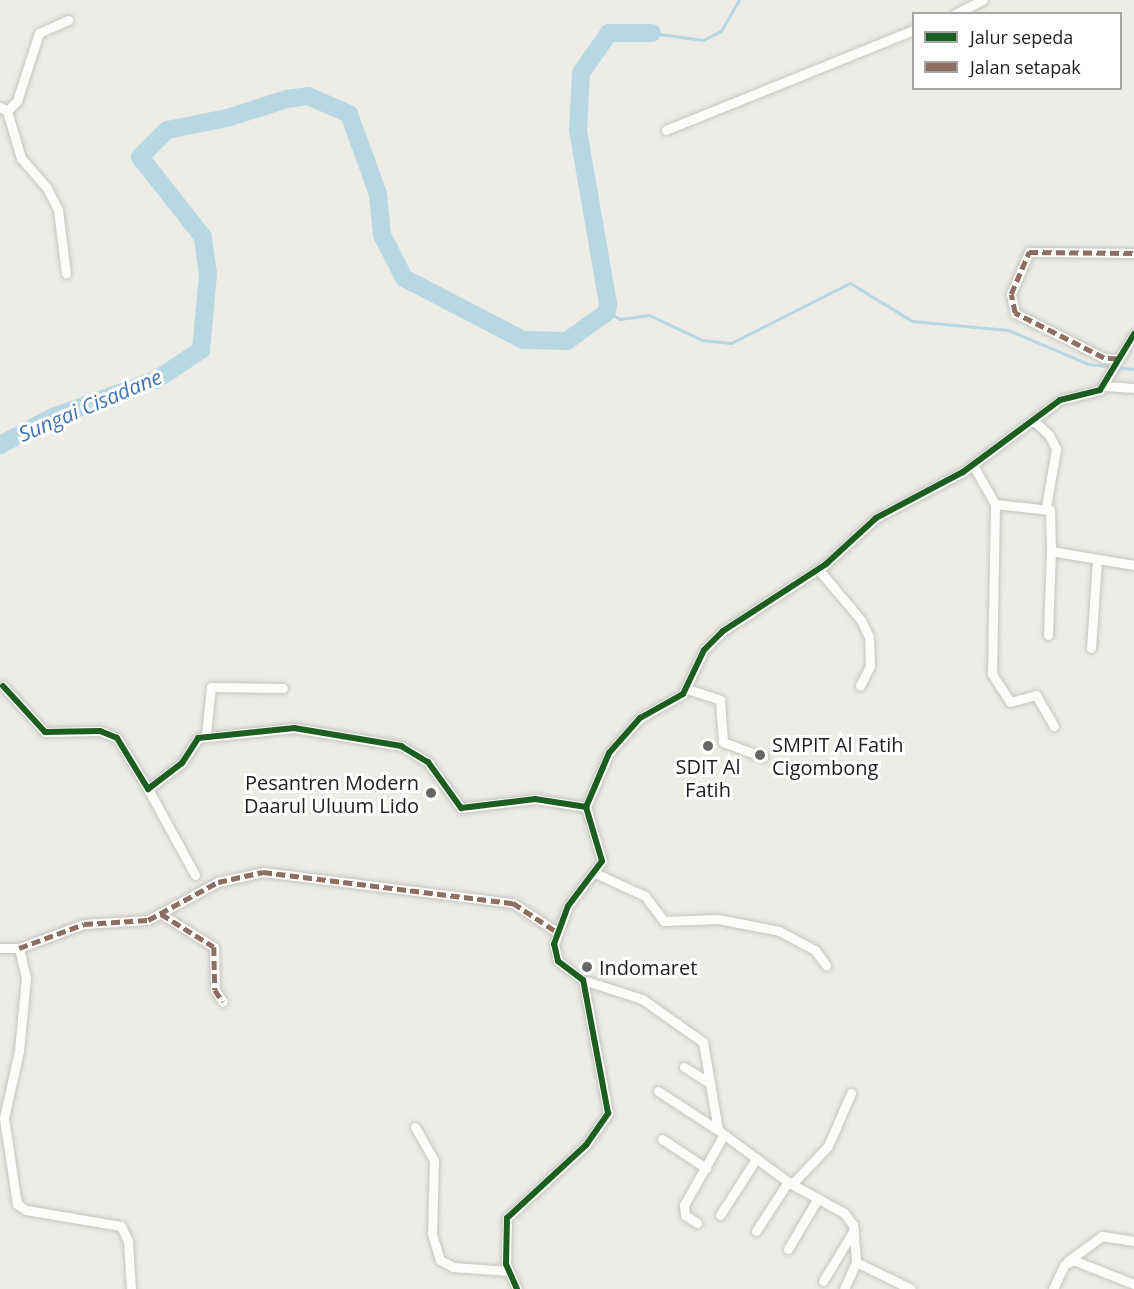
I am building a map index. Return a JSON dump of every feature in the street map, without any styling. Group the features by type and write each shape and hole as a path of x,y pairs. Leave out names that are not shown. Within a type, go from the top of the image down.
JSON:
{"street":[{"path":"959,12 983,0"},
{"path":"66,273 58,210 47,188 21,158 4,109 17,101 39,33 68,20"},
{"path":"666,130 912,31"},
{"path":"1117,359 1104,358 1015,313 1011,294 1029,252 1134,253"},
{"path":"1108,383 1117,359 1134,334"},
{"path":"697,1223 685,1215 683,1207 706,1168 720,1133 710,1083 708,1049 698,1037 633,995 583,980 558,961 557,932 574,896 595,873 603,856 586,807 594,778 613,746 646,714 677,700 687,689 696,662 723,631 819,570 876,518 973,465 1060,400 1108,383 1134,388"},
{"path":"1034,421 1050,435 1056,450 1046,507 1052,515 1048,635"},
{"path":"973,465 995,504 992,674 1010,702 1036,695 1054,726"},
{"path":"995,504 1046,507"},
{"path":"1051,551 1134,565"},
{"path":"1091,648 1098,559"},
{"path":"819,570 861,620 869,637 870,666 860,686"},
{"path":"3,686 45,732 100,731 117,738 195,875"},
{"path":"206,735 211,687 283,688"},
{"path":"687,689 720,700 723,742 763,757"},
{"path":"148,789 182,763 194,741 206,735 294,728 389,742 428,762 461,808 535,799 586,807"},
{"path":"0,948 19,948 84,924 136,923 161,914 218,882 263,872 513,903 557,932"},
{"path":"595,873 645,896 664,921 718,919 779,931 815,950 826,965"},
{"path":"161,914 214,948 215,990 223,1002"},
{"path":"19,948 26,983 19,1051 4,1118 16,1200 26,1210 121,1226 128,1241 131,1289"},
{"path":"517,1289 508,1271 503,1233 507,1218 586,1145 607,1116 583,980"},
{"path":"684,1067 710,1083"},
{"path":"658,1091 790,1183 844,1212 854,1230 856,1262 844,1289"},
{"path":"756,1231 790,1183 837,1131 851,1093"},
{"path":"415,1127 434,1160 432,1234 440,1260 453,1267 508,1271"},
{"path":"662,1139 706,1168"},
{"path":"720,1215 756,1159"},
{"path":"788,1249 818,1198"},
{"path":"823,1281 854,1230"},
{"path":"1053,1289 1068,1261 1101,1236 1134,1241"},
{"path":"1068,1261 1134,1284"},
{"path":"856,1262 911,1289"}],"waterway":[{"path":"652,33 703,40 721,31 739,0"},
{"name":"Sungai Cisadane","path":"0,445 53,417 156,380 201,350 208,274 203,237 140,157 167,130 227,118 287,99 308,96 349,114 378,194 382,235 404,278 523,340 567,341 607,312 608,304 578,131 581,73 609,33 652,33"},
{"name":"Sungai Cisadane","path":"607,312 620,319 649,315 702,340 731,343 850,283 912,321 1008,330 1088,364 1134,369"}],"marked path":[{"path":"1117,359 1104,358 1015,313 1011,294 1029,252 1134,253"},
{"path":"19,948 84,924 148,920 218,882 263,872 513,903 557,932"},
{"path":"161,914 214,947 215,990 223,1002"}],"cycle path":[{"path":"517,1289 506,1264 507,1218 586,1145 608,1113 583,980 558,961 554,944 568,906 602,861 586,807 609,753 640,718 683,694 704,650 723,631 826,564 876,518 963,472 1060,400 1100,390 1134,334"},
{"path":"3,686 45,732 100,731 117,738 148,789 182,763 198,738 294,728 401,746 428,762 461,808 535,799 586,807"}],"place":[{"name":"SDIT Al Fatih","path":"708,746"},
{"name":"SMPIT Al Fatih Cigombong","path":"760,755"},
{"name":"Pesantren Modern Daarul Uluum Lido","path":"431,793"},
{"name":"Indomaret","path":"587,967"}]}
